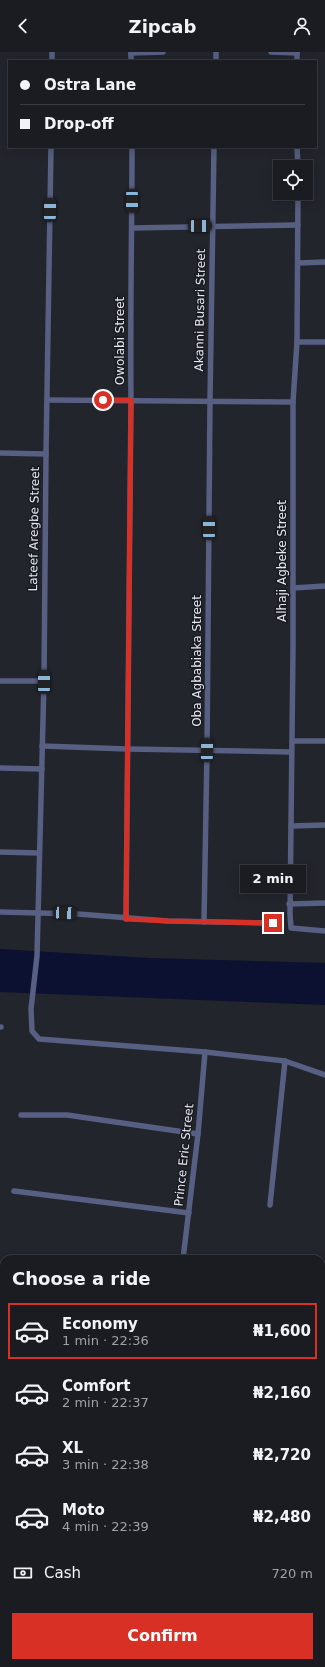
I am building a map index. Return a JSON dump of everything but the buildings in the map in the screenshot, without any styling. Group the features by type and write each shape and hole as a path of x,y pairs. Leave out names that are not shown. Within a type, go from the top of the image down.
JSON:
{"street":[{"path":"131,52 163,52"},
{"path":"271,52 297,52"},
{"name":"Lateef Aregbe Street","path":"51,148 44,682 37,956 31,1010 32,1031 40,1038 205,1052 285,1061 325,1075"},
{"name":"Owolabi Street","path":"126,919 132,148"},
{"name":"Akanni Busari Street","path":"210,400 214,148"},
{"path":"298,148 298,160"},
{"name":"Alhaji Agbeke Street","path":"298,200 297,342 293,402 290,904 291,928 325,931"},
{"path":"132,228 298,225"},
{"path":"298,262 325,262"},
{"path":"297,342 325,342"},
{"path":"48,400 210,400 293,402"},
{"name":"Oba Agbabiaka Street","path":"204,922 210,400"},
{"path":"0,453 46,454"},
{"path":"293,588 325,586"},
{"path":"0,681 44,682"},
{"path":"292,741 325,741"},
{"path":"42,746 128,750 291,752"},
{"path":"0,768 42,769"},
{"path":"291,826 325,825"},
{"path":"0,852 39,853"},
{"path":"290,904 325,903"},
{"path":"0,912 78,914 126,919 273,923"},
{"name":"Prince Eric Street","path":"184,1255 198,1134 205,1052"},
{"path":"270,1205 285,1061"},
{"path":"21,1115 67,1115 198,1134"},
{"path":"14,1191 189,1213"}],"water":[{"path":"0,949 149,958 325,963 325,1005 0,992"}],"route":[{"path":"103,400 131,400 126,919 273,923"}]}
